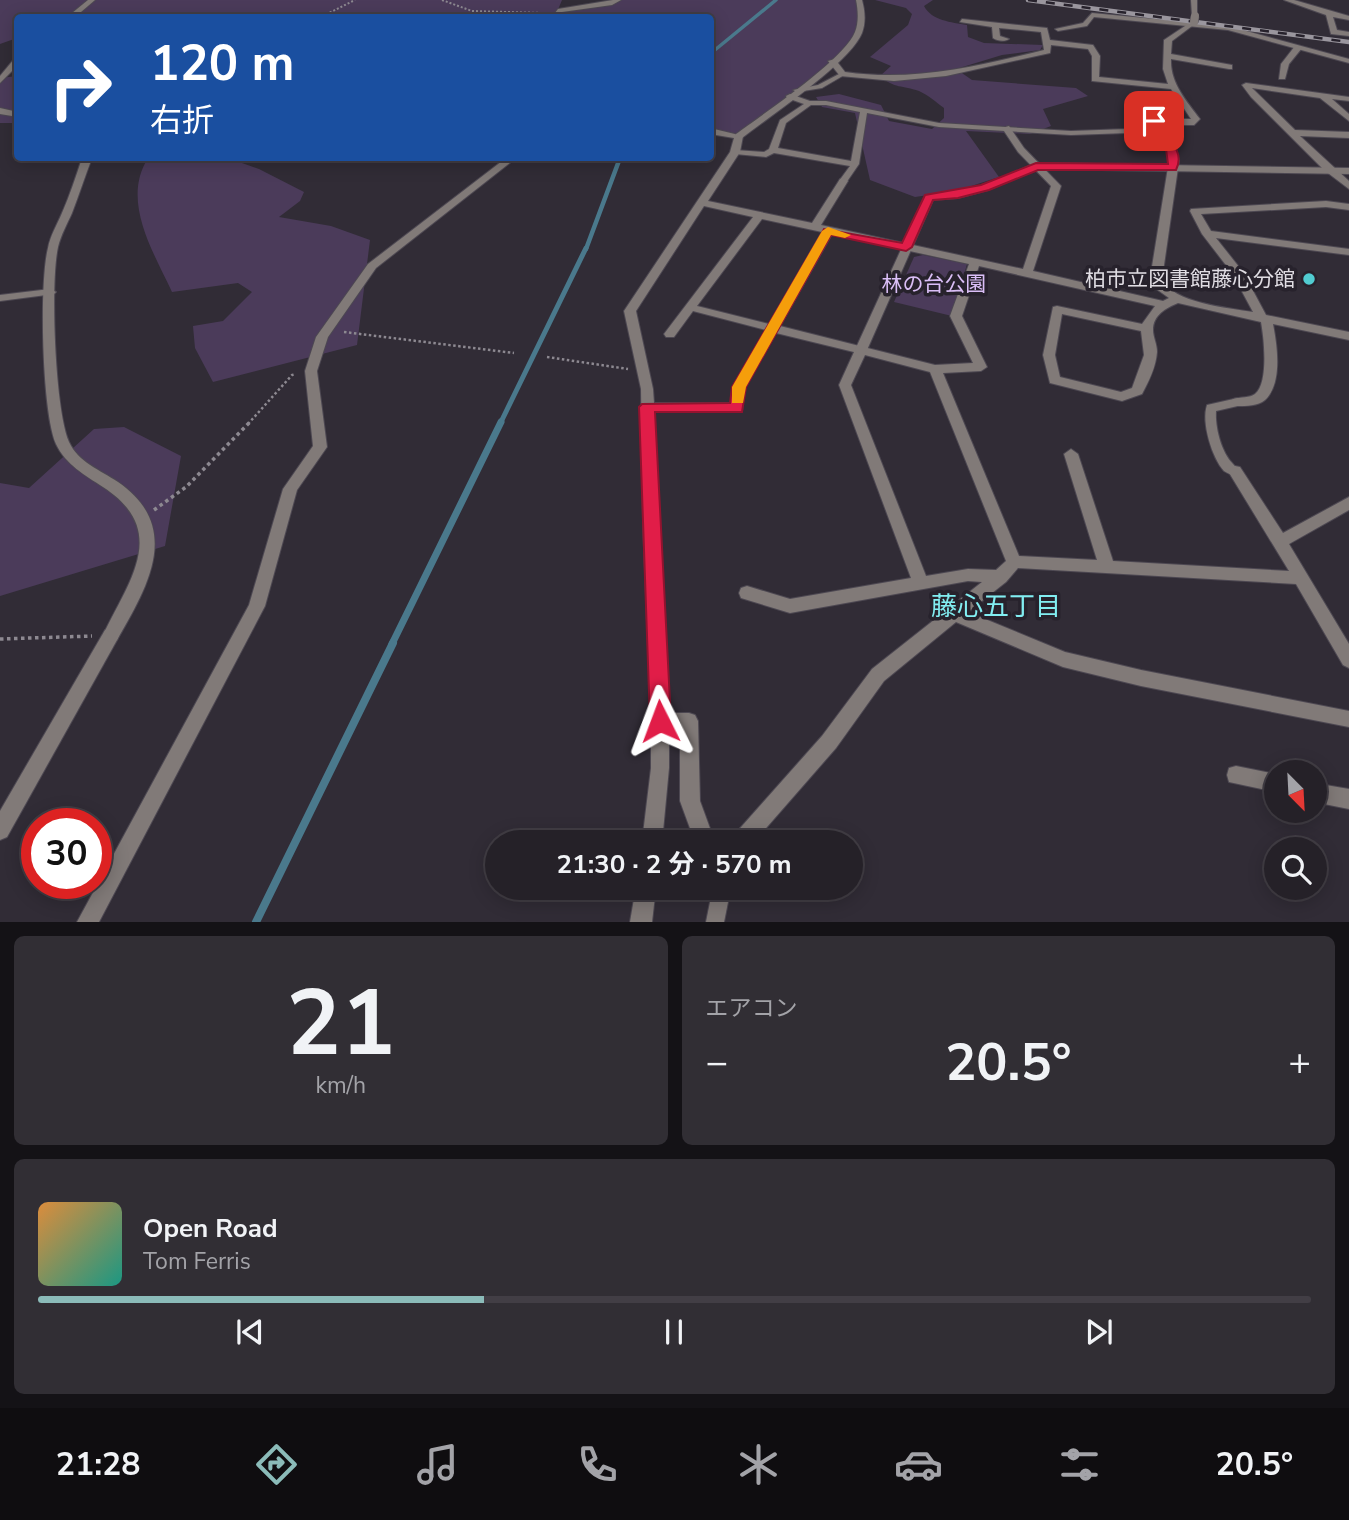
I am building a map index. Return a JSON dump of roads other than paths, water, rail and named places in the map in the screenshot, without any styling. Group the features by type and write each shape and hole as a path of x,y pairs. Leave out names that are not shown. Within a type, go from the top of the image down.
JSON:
{"street":[{"path":"74,14 92,0"},
{"path":"556,14 560,10 618,0"},
{"path":"653,830 660,768 660,721 647,389 630,311 735,152 739,136 832,61 857,35 861,10 859,0"},
{"path":"1194,0 1194,21 1168,40 1168,73 1196,119 1194,122 1150,122 1171,148 1174,162 1156,278 1159,286 1177,299 1349,336"},
{"path":"1287,0 1349,18"},
{"path":"1329,14 1334,32 1349,34"},
{"path":"962,21 1044,30 1058,29"},
{"path":"995,25 997,38 1005,38"},
{"path":"832,61 843,74 891,80 964,71 1047,51 1044,30"},
{"path":"1047,42 1090,47 1096,56 1095,79 1176,86"},
{"path":"1282,77 1285,64 1298,48"},
{"path":"1169,56 1229,66"},
{"path":"0,81 14,65"},
{"path":"1349,99 1246,85 1254,99 1267,106 1328,170 1349,186"},
{"path":"1322,96 1349,118"},
{"path":"1006,128 1056,186 1027,273"},
{"path":"714,132 739,136"},
{"path":"1292,134 1349,135"},
{"path":"0,830 111,635 145,565 149,532 142,516 122,492 82,470 64,449 55,416 50,292 53,247 86,161"},
{"path":"87,922 257,606 289,489 320,447 311,371 322,337 372,266 507,161"},
{"path":"920,582 845,384 929,197 958,195 985,188 1036,166 1349,171"},
{"path":"814,228 843,181"},
{"path":"703,203 1161,304 1177,299"},
{"path":"1238,402 1254,400 1263,392 1272,358 1265,320 1237,272 1207,234 1195,211 1326,204 1349,207"},
{"path":"670,334 759,216"},
{"path":"647,407 737,408 739,387 828,231"},
{"path":"1207,234 1349,252"},
{"path":"689,307 936,369 981,367 956,316 975,262"},
{"path":"0,298 50,292"},
{"path":"1147,328 1057,309 1049,355 1054,380 1122,397 1137,391 1148,369 1151,347 1147,328 1161,304"},
{"path":"936,369 1014,562"},
{"path":"1071,454 1107,567"},
{"path":"1235,471 1347,650"},
{"path":"1280,542 1349,503"},
{"path":"752,830 829,742 878,675 955,614 1014,562 1302,578"},
{"path":"747,593 790,606 968,575 1000,576"},
{"path":"955,614 1063,659 1141,678 1349,719"},
{"path":"660,721 688,721 690,801 701,830"},
{"path":"1236,775 1264,781"},
{"path":"1327,795 1349,799"},
{"path":"641,922 644,900"}],"lane":[{"path":"1058,29 1085,25 1093,15 1194,21 1349,61"},
{"path":"793,93 820,87 843,74"},
{"path":"793,93 809,103 826,103 864,110 922,124 1071,133 1154,130"},
{"path":"735,152 766,155 773,150 783,122 809,103"},
{"path":"843,181 855,164 864,110"},
{"path":"773,150 855,164"},
{"path":"1235,471 1229,468 1216,444 1209,417 1211,408 1238,402"},
{"path":"715,922 719,900"}],"waterway":[{"path":"714,51 776,0"},
{"path":"586,249 619,161"},
{"path":"500,424 586,248"},
{"path":"392,644 501,422"},
{"path":"256,922 393,643"}],"railway":[{"path":"1028,0 1349,42"}],"place":[{"name":"柏市立図書館藤心分館","path":"1309,279"}],"district":[{"name":"藤心五丁目","path":"996,606"}],"park label":[{"name":"林の台公園","path":"934,284"}]}
